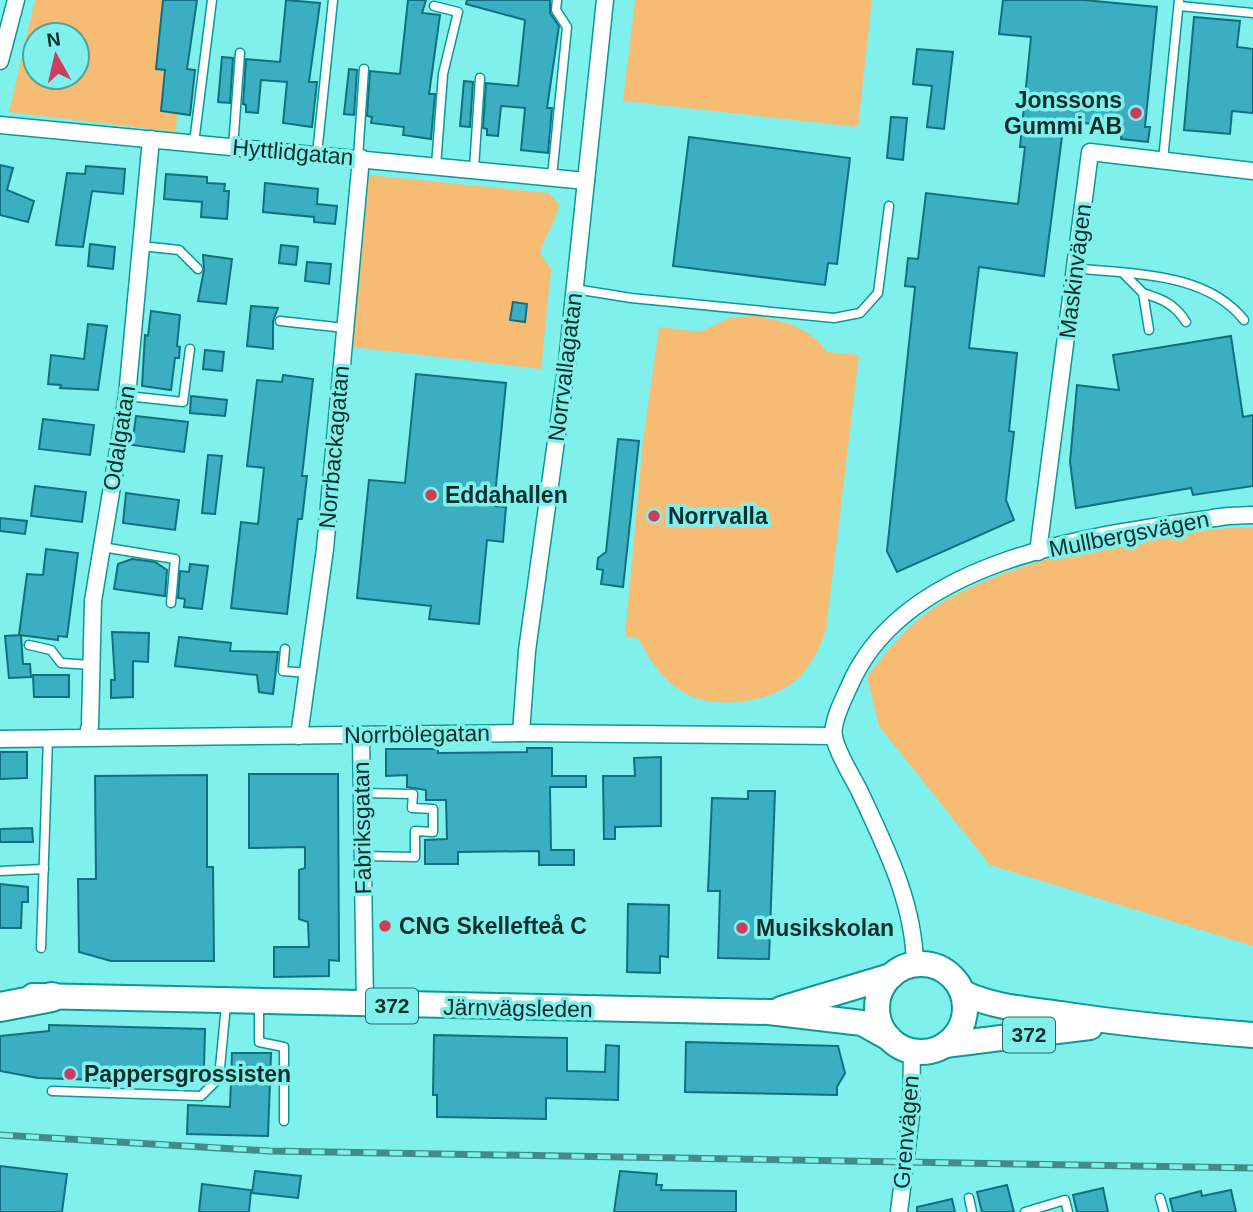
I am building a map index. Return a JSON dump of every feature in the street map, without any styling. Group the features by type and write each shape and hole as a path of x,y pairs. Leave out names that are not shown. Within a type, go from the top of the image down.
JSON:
{"highway":[{"path":"4,999 52,998"}],"main road":[{"name":"372","path":"891,976 915,965 932,965 947,973 963,993 1002,1008 1113,1024 1253,1035"},
{"name":"Järnvägsleden","path":"769,1013 891,976"},
{"path":"889,1038 881,1026 877,1011 882,989 891,976"},
{"path":"945,1045 962,1026 965,1010 963,993"},
{"name":"Järnvägsleden","path":"52,998 769,1013 862,1023 889,1038"},
{"name":"372","path":"889,1038 912,1051 933,1051 945,1045 1113,1024"}],"street":[{"path":"0,61 16,0"},
{"name":"Norrvallagatan","path":"521,733 527,651 575,289 605,0"},
{"name":"Hyttlidgatan","path":"0,125 586,181"},
{"name":"Odalgatan","path":"87,737 93,601 127,396 151,139"},
{"name":"Maskinvägen","path":"1038,552 1090,152 1253,171"},
{"name":"Norrbackagatan","path":"299,736 325,549 359,158"},
{"name":"Mullbergsvägen","path":"834,736 840,708 855,674 889,629 931,596 986,569 1069,541 1154,527 1253,516"},
{"name":"Norrbölegatan","path":"0,739 521,733 834,736"},
{"name":"Fabriksgatan","path":"361,735 365,1005"},
{"path":"834,736 902,889 914,933 915,965"},
{"name":"Grenvägen","path":"899,1212 911,1115 912,1051"}],"lane":[{"path":"194,143 212,0"},
{"path":"317,154 333,0"},
{"path":"552,177 567,27 556,10 557,0"},
{"path":"1163,160 1179,3 1253,13"},
{"path":"434,6 458,12 443,74 436,166"},
{"path":"233,147 240,53"},
{"path":"359,158 364,69"},
{"path":"474,169 480,78"},
{"path":"575,289 631,298 834,318 860,313 878,293 890,206"},
{"path":"141,246 179,250 198,269"},
{"path":"1075,268 1191,283 1231,304 1244,320"},
{"path":"1125,275 1143,293 1178,309 1186,322"},
{"path":"1143,293 1149,330"},
{"path":"280,321 345,328"},
{"path":"127,396 183,402 190,349"},
{"path":"102,547 175,559 171,603"},
{"path":"29,645 51,650 61,663 91,665"},
{"path":"285,649 283,671 307,673"},
{"path":"41,948 48,738"},
{"path":"360,793 413,793 412,808 433,809 433,832 415,831 415,856 361,856"},
{"path":"0,871 44,869"},
{"path":"52,1091 201,1096 219,1078 226,1002"},
{"path":"259,1002 259,1042 284,1046 284,1121"},
{"path":"969,1198 972,1212"},
{"path":"1160,1198 1164,1212"},
{"path":"1025,1212 1065,1200 1068,1212"}],"shaded area":[{"path":"35,0 163,0 156,69 165,70 161,111 177,113 176,132 9,112 21,60 21,91 91,91 91,21 30,21"},
{"path":"635,0 872,0 858,127 623,101"},
{"path":"369,175 549,193 559,204 540,253 551,269 541,369 353,347"},
{"path":"757,316 777,320 805,331 827,352 859,355 826,630 821,643 805,671 776,693 744,701 711,701 696,698 669,682 657,669 639,639 625,636 643,441 659,327 700,332 731,317"},
{"path":"1253,527 1253,946 990,865 879,726 867,677 899,638 927,612 971,587 1008,572 1048,559 1133,539"}],"building":[{"path":"163,0 197,0 187,69 195,70 190,115 161,111 165,70 156,69"},
{"path":"286,0 320,3 309,82 317,82 312,127 283,123 287,82 261,80 258,113 246,112 246,105 243,104 246,59 280,62"},
{"path":"408,0 426,0 422,13 440,15 429,94 435,94 431,139 403,135 404,127 371,123 372,117 367,116 370,71 400,74"},
{"path":"467,0 550,0 550,13 559,26 547,108 552,108 548,153 521,150 525,108 501,106 498,136 487,135 487,129 483,128 486,83 518,86 525,20 466,4"},
{"path":"1003,0 1084,0 1157,7 1145,127 1150,127 1148,142 1121,139 1122,127 1064,121 1044,276 979,267 969,348 1017,353 1009,431 1014,432 1006,500 1014,520 897,572 887,551 915,287 905,286 908,258 918,259 926,193 1018,204 1025,147 1020,147 1031,37 999,34"},
{"path":"1194,17 1240,21 1237,47 1253,49 1253,113 1232,111 1230,134 1184,130"},
{"path":"917,49 953,52 944,129 927,127 932,86 913,84"},
{"path":"222,57 233,58 230,103 218,102"},
{"path":"349,69 357,70 354,115 344,114"},
{"path":"464,81 473,82 470,127 460,126"},
{"path":"891,117 907,118 903,160 887,158"},
{"path":"689,137 850,158 837,264 828,263 825,285 673,266"},
{"path":"0,165 13,168 7,190 34,201 28,222 0,215"},
{"path":"86,166 125,169 123,194 92,191 83,247 56,245 67,173 85,174"},
{"path":"166,174 207,177 207,183 225,184 224,191 229,191 227,219 201,217 202,202 164,199"},
{"path":"265,183 318,189 317,204 337,206 335,224 314,222 314,217 263,212"},
{"path":"90,244 115,247 113,269 88,266"},
{"path":"281,245 298,247 296,265 279,263"},
{"path":"203,255 232,259 226,304 198,301 204,270"},
{"path":"307,262 331,264 329,284 305,281"},
{"path":"513,302 527,304 525,322 510,320"},
{"path":"251,306 278,308 273,321 273,349 247,346"},
{"path":"151,311 180,315 177,346 180,347 179,358 175,358 171,390 142,386 145,335 148,336"},
{"path":"88,324 107,326 98,390 60,388 61,385 48,384 51,355 84,359"},
{"path":"1231,336 1243,417 1253,415 1253,486 1193,495 1191,488 1076,508 1070,462 1077,385 1119,390 1113,355"},
{"path":"205,350 224,352 222,371 203,369"},
{"name":"Eddahallen","path":"416,374 506,383 494,506 506,507 503,542 487,540 479,624 429,619 431,606 357,598 369,480 405,483"},
{"path":"283,375 313,379 302,476 307,476 302,519 298,519 287,614 231,608 241,522 258,524 264,468 247,466 257,380 282,382"},
{"path":"191,396 227,400 225,416 190,413"},
{"path":"136,416 188,422 184,452 132,445"},
{"path":"43,419 94,425 90,455 39,449"},
{"path":"618,439 639,441 623,587 601,584 603,570 597,569 598,558 606,552"},
{"path":"208,455 222,456 215,514 202,513"},
{"path":"35,486 86,492 82,522 31,516"},
{"path":"126,493 179,500 175,530 123,523"},
{"path":"0,518 27,521 25,534 0,531"},
{"path":"46,549 78,553 67,637 58,636 58,640 19,635 27,574 43,575"},
{"path":"132,559 155,562 167,570 165,596 114,589 118,564"},
{"path":"190,564 208,566 202,609 184,607 185,599 178,598 180,571 189,572"},
{"path":"112,632 149,633 148,662 133,661 133,697 111,698 111,680 115,680"},
{"path":"21,635 23,664 30,664 31,677 9,678 5,636"},
{"path":"179,637 231,643 230,651 278,652 273,694 259,692 257,675 175,666"},
{"path":"33,675 69,675 69,697 34,697"},
{"path":"527,748 552,748 552,776 586,776 586,787 550,787 551,850 574,850 574,865 539,865 539,851 458,852 458,864 425,864 425,840 447,839 446,800 426,800 426,790 407,787 407,775 386,776 386,749 438,749 438,753 527,752"},
{"path":"0,752 27,752 27,778 0,779"},
{"path":"661,757 661,826 615,827 615,839 604,839 603,776 635,776 634,758"},
{"path":"249,774 338,774 339,961 329,960 329,976 274,977 274,947 309,947 308,922 299,919 299,870 305,868 305,847 249,848"},
{"path":"207,775 207,867 213,867 214,961 111,961 79,952 78,879 96,879 95,776"},
{"path":"748,791 775,791 769,959 718,958 720,891 708,891 712,798 748,799"},
{"path":"32,828 33,842 0,842 0,829"},
{"path":"0,884 28,887 28,902 22,902 21,928 0,928"},
{"path":"628,904 669,905 668,957 660,956 660,973 627,972"},
{"path":"49,1025 205,1029 204,1069 187,1069 187,1083 38,1078 0,1071 0,1036 49,1031"},
{"path":"434,1035 567,1038 567,1071 605,1072 606,1045 619,1046 618,1100 546,1098 546,1119 437,1117 437,1095 433,1095"},
{"path":"686,1042 838,1046 845,1073 837,1087 837,1095 685,1092"},
{"path":"232,1053 271,1053 268,1136 187,1134 188,1105 230,1107"},
{"path":"0,1166 67,1174 62,1212 0,1212"},
{"path":"255,1171 301,1176 298,1198 252,1193"},
{"path":"620,1171 657,1174 656,1185 662,1185 661,1190 736,1191 736,1212 614,1212"},
{"path":"202,1184 251,1190 249,1212 199,1212"},
{"path":"1007,1185 1014,1212 982,1212 977,1192"},
{"path":"1103,1188 1108,1212 1077,1212 1073,1195"},
{"path":"1231,1190 1236,1212 1173,1212 1170,1199 1201,1191 1202,1196"},
{"path":"952,1199 955,1212 917,1212 917,1207"}],"railway":[{"path":"0,1135 270,1151 1253,1168"}],"place":[{"name":"Jonssons Gummi AB","path":"1136,113"},
{"name":"Eddahallen","path":"431,495"},
{"name":"Norrvalla","path":"654,516"},
{"name":"CNG Skellefteå C","path":"385,926"},
{"name":"Musikskolan","path":"742,928"},
{"name":"Pappersgrossisten","path":"70,1074"}]}
